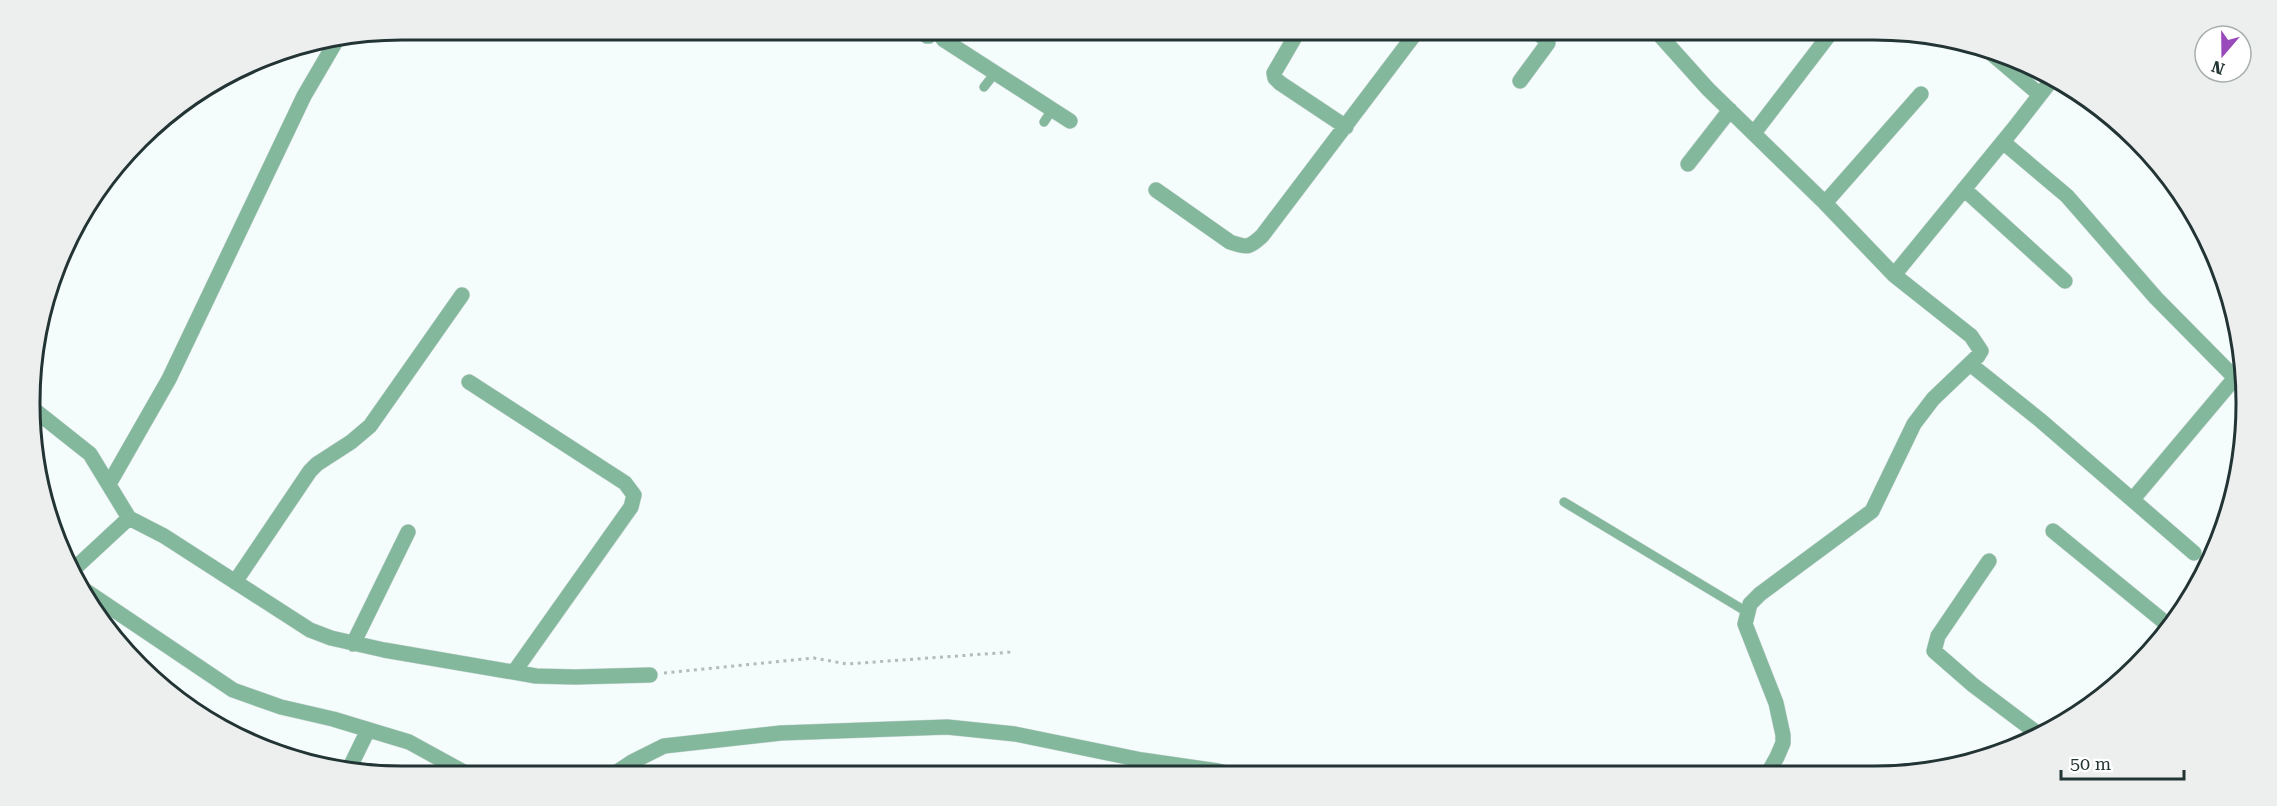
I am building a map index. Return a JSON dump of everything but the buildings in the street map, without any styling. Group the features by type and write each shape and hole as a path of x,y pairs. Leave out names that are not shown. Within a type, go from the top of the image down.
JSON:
{"street":[{"path":"944,40 995,73 1048,116 1070,121"},
{"path":"1293,40 1274,73 1275,78 1346,127"},
{"path":"1156,190 1230,242 1251,246 1262,236 1411,40"},
{"path":"1520,81 1546,48 1548,43 1545,40"},
{"path":"1664,40 1701,81 1825,203 1894,275 1971,336 1981,351 1933,399 1914,424 1872,511 1760,594 1750,604 1745,624 1783,726 1783,743 1771,766"},
{"path":"1755,133 1825,40"},
{"path":"108,484 169,379 304,96 333,47"},
{"path":"2005,65 2039,94"},
{"path":"1894,275 2047,85"},
{"path":"1825,203 1921,94"},
{"path":"1688,164 1730,110"},
{"path":"2003,142 2067,196 2156,298 2236,380"},
{"path":"1964,189 2065,281"},
{"path":"235,582 310,471 316,464 351,442 370,426 462,295"},
{"path":"1970,364 2040,420 2194,553"},
{"path":"468,382 625,483 634,495 631,507 514,672"},
{"path":"2133,499 2236,384"},
{"path":"40,415 90,454 129,518 164,536 310,630 353,644 536,675 575,677 650,675"},
{"path":"79,565 129,518"},
{"path":"2053,531 2164,621"},
{"path":"353,644 408,532"},
{"path":"1989,561 1938,636 1934,651 1973,685 2032,729"},
{"path":"99,600 233,690 281,707 409,742 453,766"},
{"path":"627,766 664,746 781,733 947,727 1015,734 1142,760 1183,766"},
{"path":"353,762 368,730"}],"lane":[{"path":"984,87 995,73"},
{"path":"1564,502 1747,612"}],"path":[{"path":"650,675 807,658 864,664 1012,652"}]}
